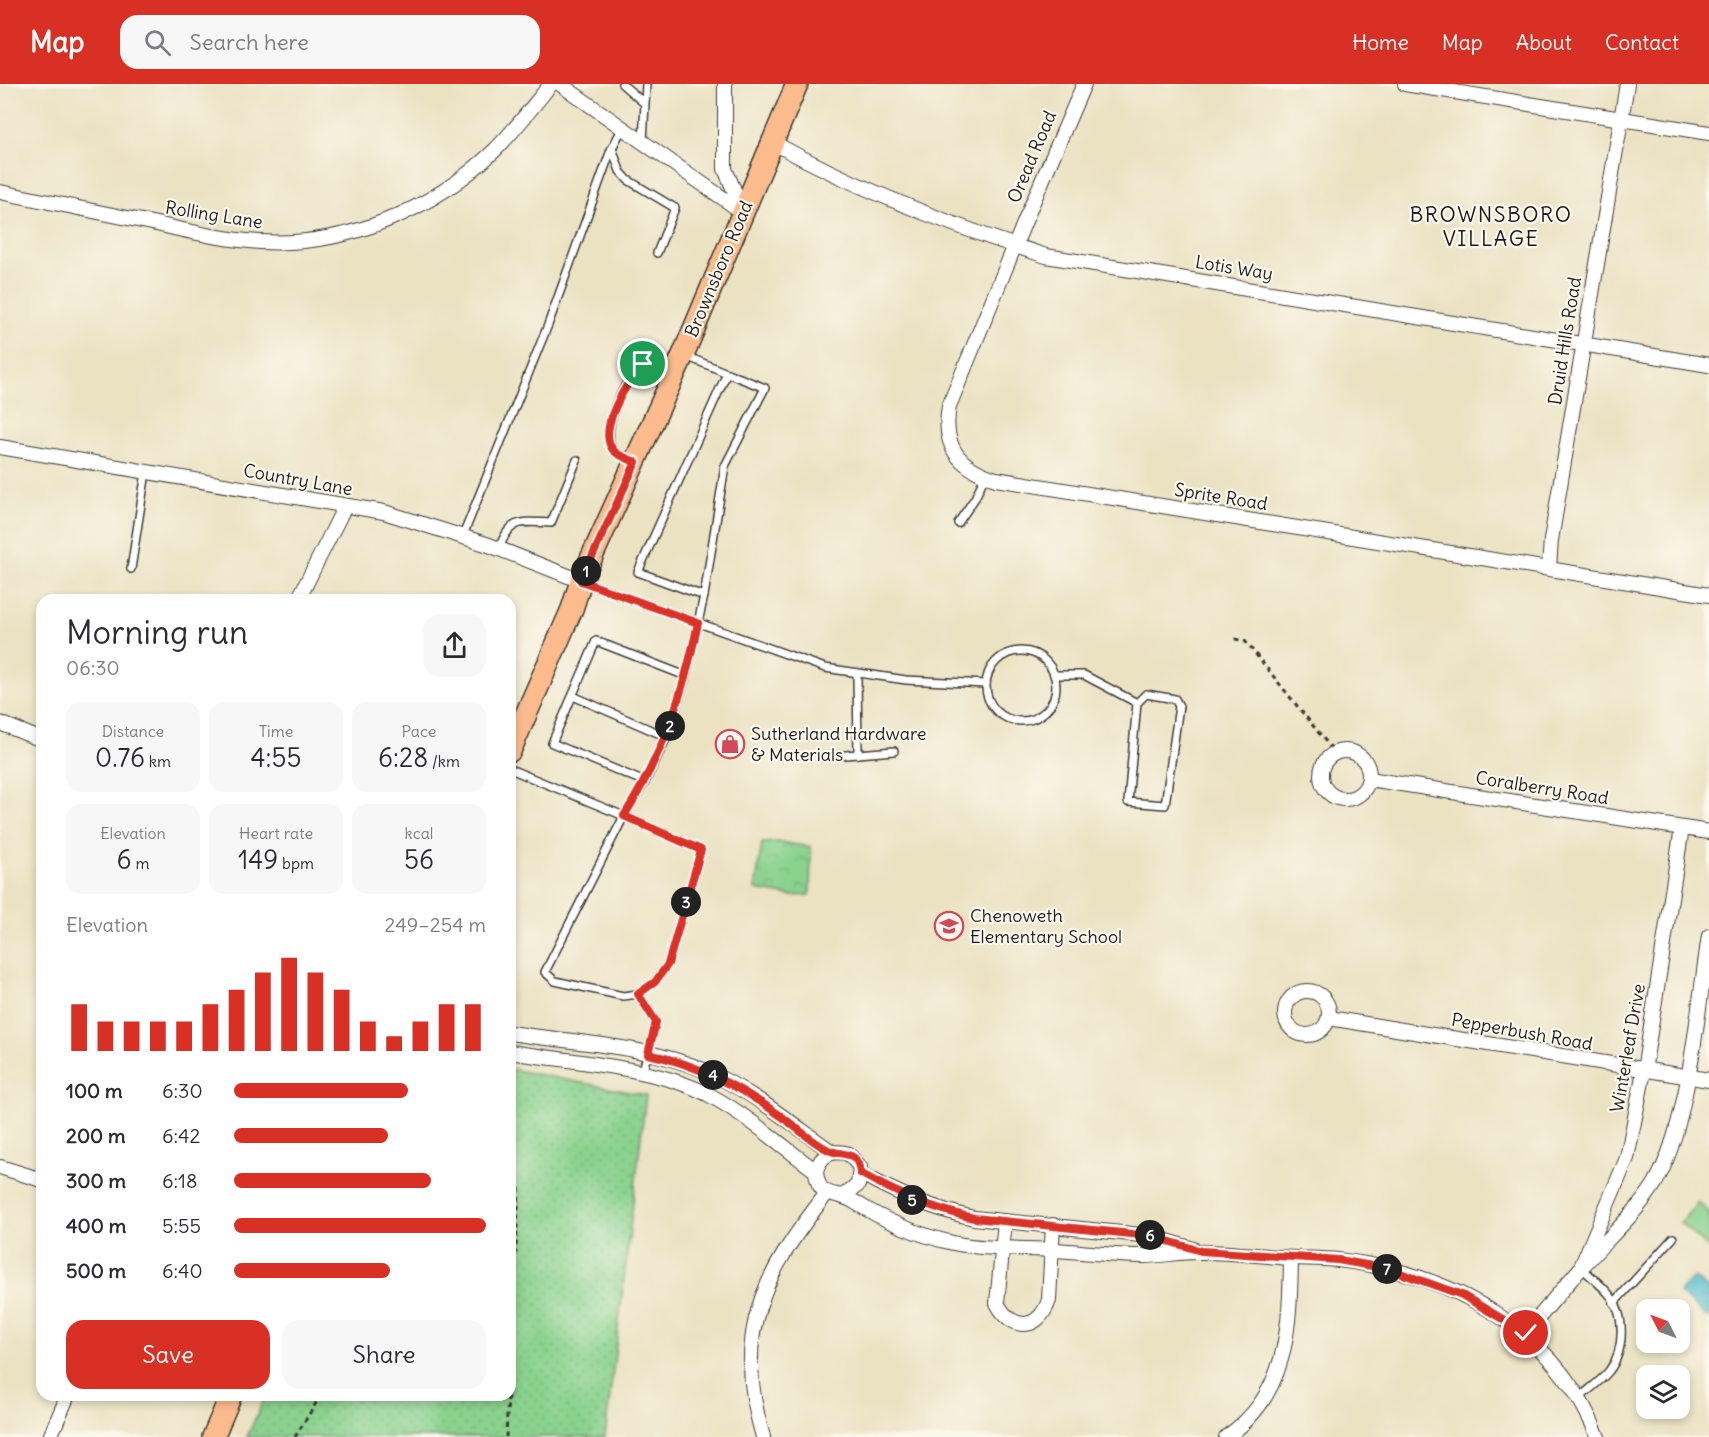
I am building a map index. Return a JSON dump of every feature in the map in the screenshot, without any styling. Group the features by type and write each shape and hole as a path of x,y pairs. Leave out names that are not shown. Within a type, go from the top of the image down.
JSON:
{"main road":[{"name":"Brownsboro Road","path":"516,737 581,581 636,462 744,213 797,84"},
{"path":"213,1437 228,1401"}],"street":[{"name":"Rolling Lane","path":"0,192 226,238 294,243 328,238 384,222 426,202 461,178 495,150 551,84"},
{"path":"560,84 744,213"},
{"path":"724,84 725,169 744,213"},
{"name":"Oread Road","path":"1015,246 1084,84"},
{"path":"1405,84 1709,134"},
{"name":"Druid Hills Road","path":"1549,568 1551,540 1627,84"},
{"name":"Lotis Way","path":"772,142 843,179 959,227 1046,256 1709,364"},
{"name":"Sprite Road","path":"1015,246 958,382 946,425 952,449 961,460 986,476 1709,595"},
{"name":"Country Lane","path":"0,447 396,515 499,549 581,581"},
{"path":"301,594 345,506"},
{"path":"0,723 36,738"},
{"path":"1349,751 1358,755 1369,770 1369,780 1359,795 1341,799 1332,796 1321,781 1321,771 1324,762 1335,753 1349,751"},
{"name":"Coralberry Road","path":"1369,780 1709,832"},
{"name":"Winterleaf Drive","path":"1581,1267 1627,1158 1644,1071 1682,828"},
{"name":"Winterleaf Drive","path":"1526,1333 1581,1267 1634,1211 1654,1184 1676,1128 1687,1077 1709,936"},
{"name":"Pepperbush Road","path":"1329,1018 1709,1080"},
{"path":"516,1034 648,1054 708,1072 757,1099 832,1152 849,1154 856,1160 860,1173 858,1185 844,1195"},
{"path":"516,1053 668,1079 712,1096 816,1171"},
{"path":"832,1152 818,1162 816,1171 820,1187 827,1193 844,1195 892,1222 922,1235 955,1243 1143,1256 1201,1251 1338,1260 1414,1277 1462,1295 1526,1333 1544,1350 1578,1399 1598,1437"},
{"path":"0,1167 36,1178"},
{"path":"860,1173 888,1189 945,1212 1005,1221 1151,1236 1201,1251"},
{"path":"763,1437 751,1387 752,1341 759,1299 779,1259 827,1193"},
{"path":"1005,1221 997,1303 1011,1322 1025,1325 1038,1319 1045,1311 1049,1300 1053,1226"},
{"path":"1226,1437 1240,1428 1264,1400 1280,1368 1287,1337 1292,1258"},
{"path":"50,1437 65,1401"}],"lane":[{"path":"622,84 644,104"},
{"path":"643,142 646,84"},
{"path":"462,538 548,325 612,148 622,128"},
{"path":"612,148 620,171 628,180 675,208 657,253"},
{"path":"516,771 624,816 701,850 668,964 655,982 638,994 623,996 555,981 545,972 624,816 645,782 667,737 686,676 704,596 725,466 765,388 727,373 680,361 657,360 643,364 632,375 609,425 611,445 615,452 636,462"},
{"path":"704,596 638,572 727,373"},
{"path":"499,549 508,529 517,523 551,523 577,460"},
{"path":"131,569 146,472"},
{"path":"958,523 975,498 986,476"},
{"path":"581,581 825,668 906,680 986,684"},
{"path":"645,782 552,743 596,641 686,676"},
{"path":"1023,651 1036,655 1047,663 1054,675 1056,688 1052,701 1044,712 1032,719 1019,721 1005,717 991,703 986,684 994,665 1010,653 1023,651"},
{"path":"857,673 858,754"},
{"path":"1054,675 1084,675 1137,703"},
{"path":"1146,694 1161,695 1175,699 1179,706 1165,805 1128,802 1137,703 1146,694"},
{"path":"573,696 667,737"},
{"path":"822,757 894,751"},
{"path":"638,994 656,1022 642,1074"},
{"path":"1614,1303 1673,1238"},
{"path":"1578,1399 1609,1371 1619,1354 1622,1338 1610,1294 1581,1267"}],"path":[{"path":"1235,639 1245,641 1335,753"},
{"path":"516,1183 519,1189 516,1247"},
{"path":"295,1437 317,1401"},
{"path":"506,1437 508,1401"}],"green space":[{"path":"778,842 811,847 810,895 790,896 755,890 762,843"},
{"path":"516,1070 646,1095 605,1437 247,1437 263,1401 516,1401"},
{"path":"1698,1202 1709,1212 1709,1248 1680,1223"}],"water":[{"path":"1694,1277 1709,1290 1709,1319 1690,1303 1690,1299 1686,1299 1679,1293"}],"place":[{"name":"Sutherland Hardware & Materials","path":"730,744"},
{"name":"Chenoweth Elementary School","path":"949,926"}],"district":[{"name":"BROWNSBORO VILLAGE","path":"1491,227"}],"route":[{"path":"643,364 632,375 609,425 611,445 615,452 636,462 581,581 698,623 686,676 667,737 645,782 624,816 701,850 668,964 655,982 638,994 652,1012 656,1022 648,1054 708,1072 757,1099 832,1152 841,1151 849,1154 856,1160 860,1173 915,1202 945,1212 974,1218 1151,1236 1201,1251 1338,1260 1389,1269 1462,1295 1526,1333"}]}
